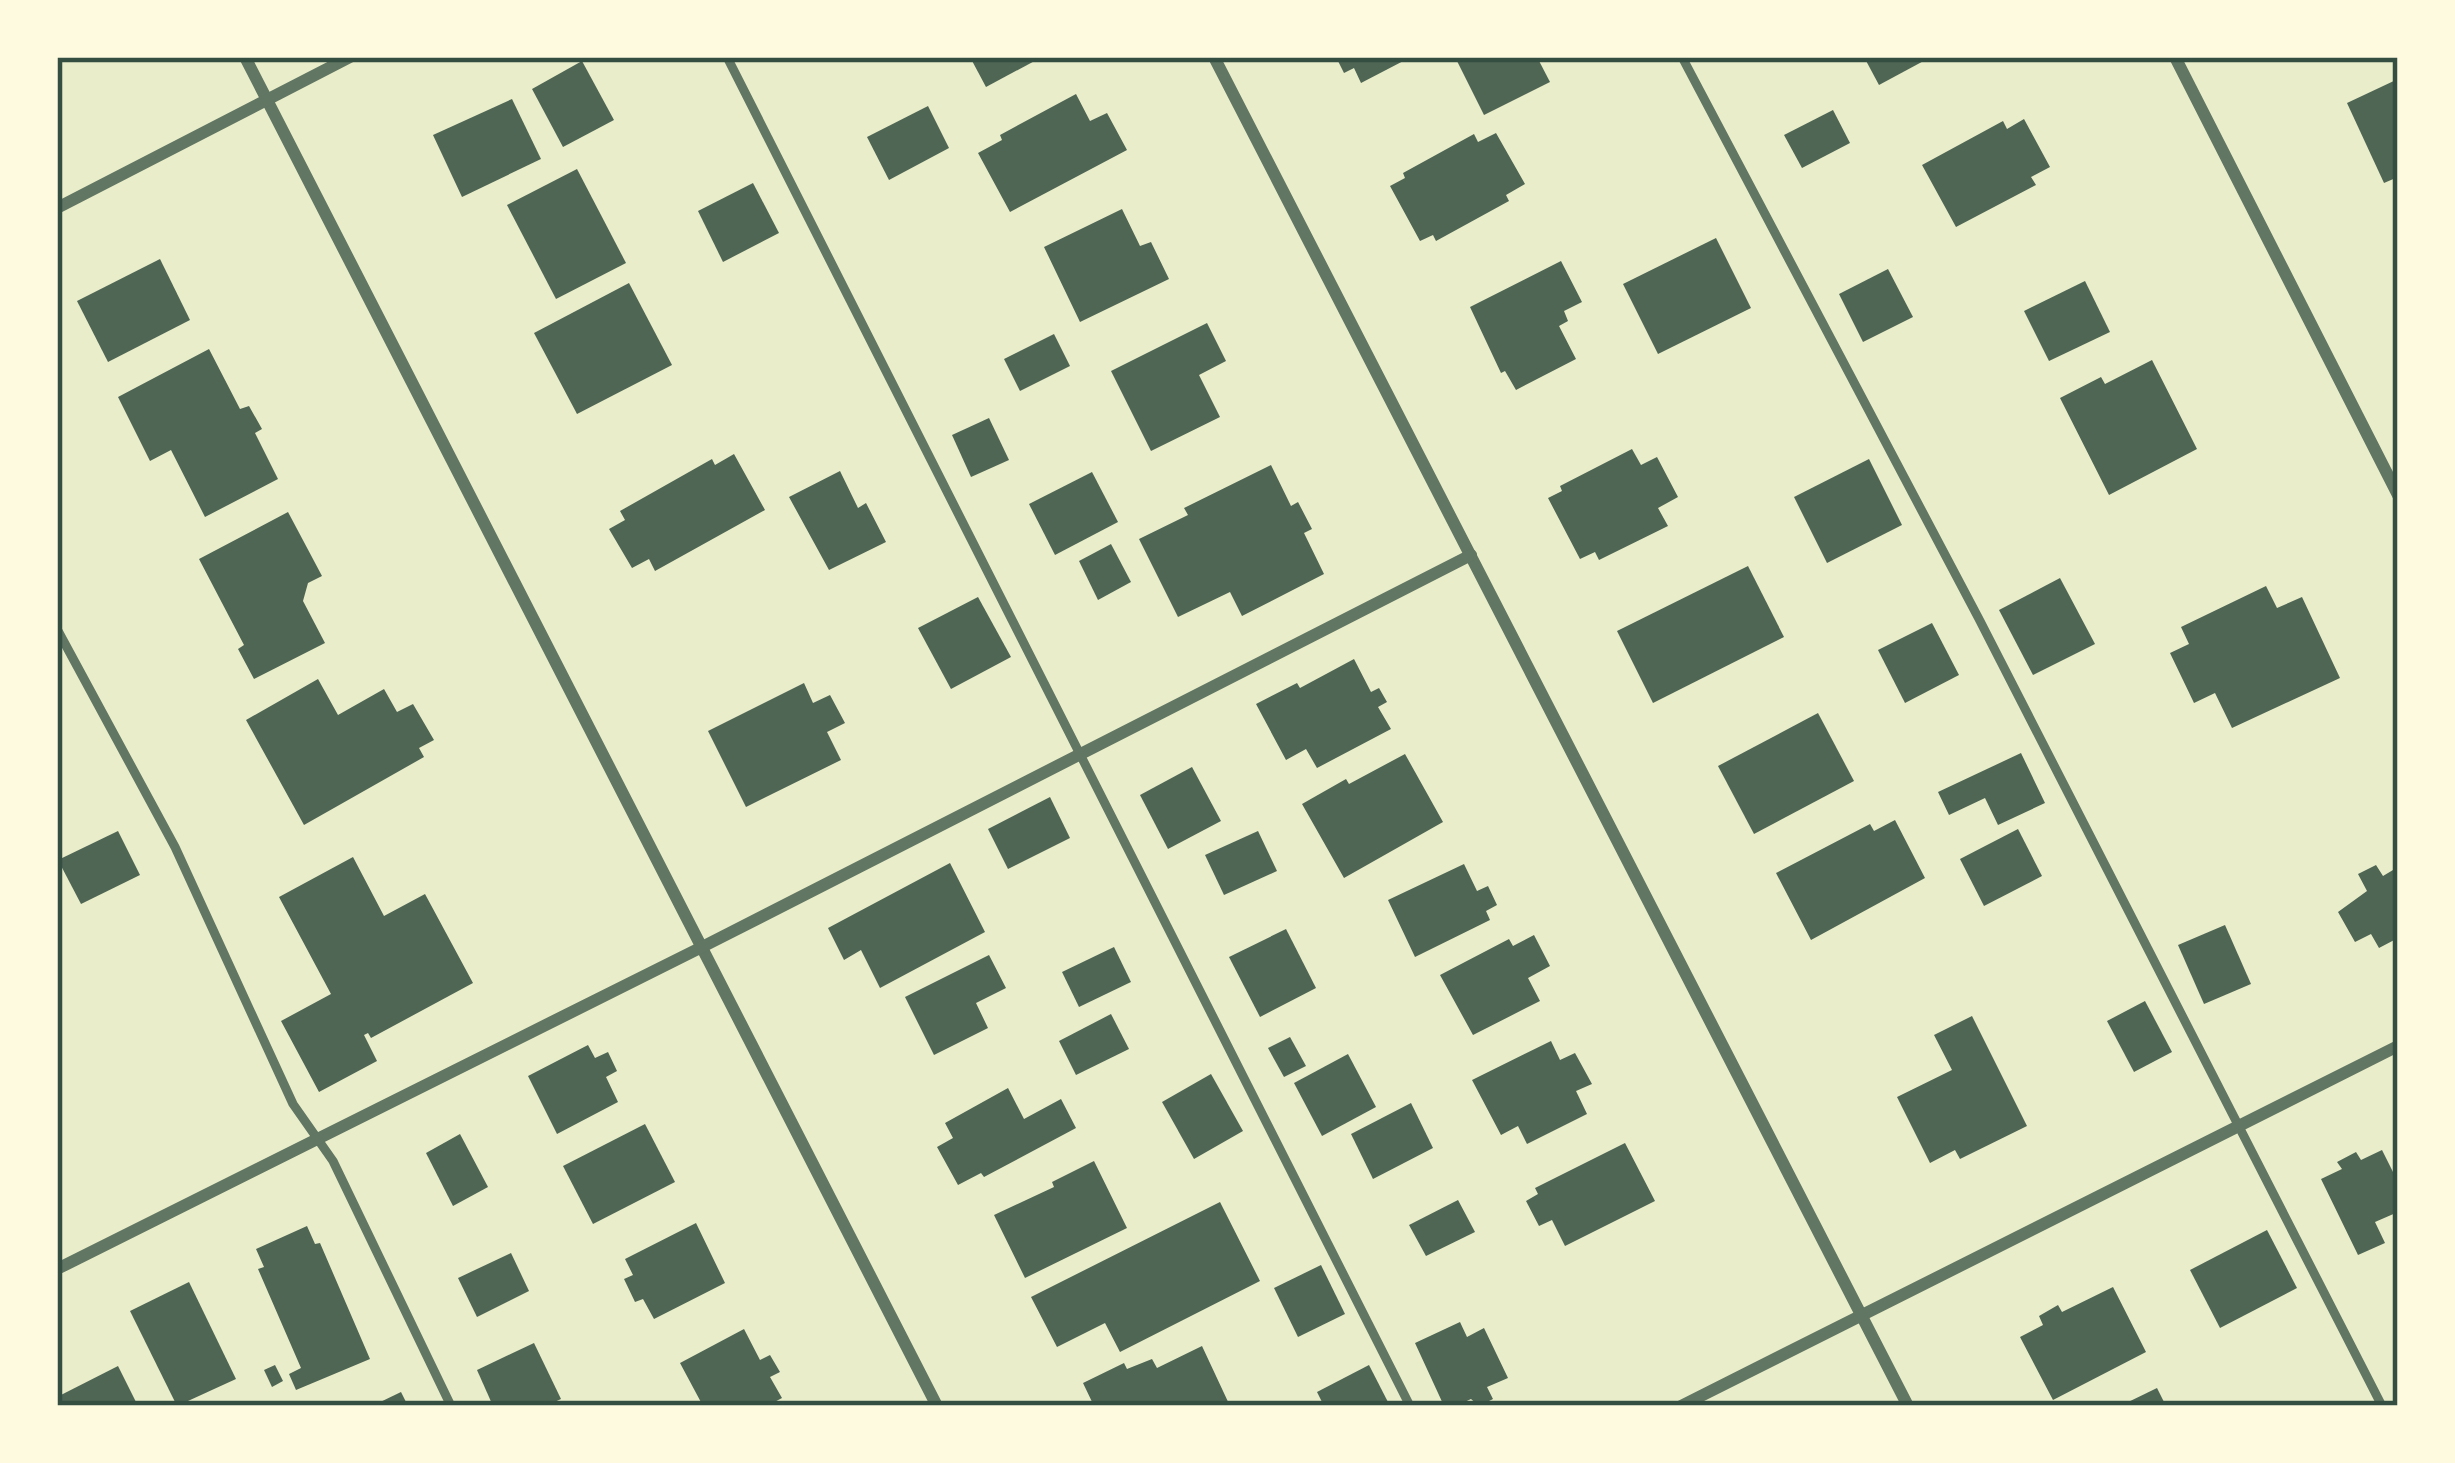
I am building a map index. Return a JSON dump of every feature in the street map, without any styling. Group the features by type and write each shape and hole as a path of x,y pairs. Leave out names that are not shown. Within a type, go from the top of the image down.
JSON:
{"street":[{"path":"245,57 938,1406"},
{"path":"57,208 350,57"},
{"path":"1214,57 1908,1406"},
{"path":"2175,57 2398,495"},
{"path":"57,1270 1471,556"},
{"path":"1681,1406 2398,1046"}],"lane":[{"path":"727,57 1410,1406"},
{"path":"1682,57 1979,619 2382,1406"},
{"path":"57,629 175,847 293,1104 333,1160 452,1406"}],"building":[{"path":"970,57 1042,57 986,87"},
{"path":"1336,57 1411,57 1361,83 1354,68 1344,73"},
{"path":"1455,57 1537,57 1550,82 1484,115"},
{"path":"1864,57 1931,57 1879,85"},
{"path":"582,61 614,120 563,147 532,89"},
{"path":"2398,79 2398,177 2384,183 2347,103"},
{"path":"1076,94 1090,121 1107,113 1127,150 1010,212 978,153 1002,140 1000,135"},
{"path":"512,99 541,159 462,197 433,135"},
{"path":"928,106 949,148 889,180 867,137"},
{"path":"1833,110 1850,143 1802,168 1784,135"},
{"path":"2024,119 2050,167 2031,177 2036,185 1956,227 1922,165 2003,121 2007,129"},
{"path":"1496,133 1525,184 1506,195 1509,201 1436,241 1433,235 1420,241 1390,186 1405,178 1403,173 1474,134 1478,142"},
{"path":"577,169 626,263 556,299 507,205"},
{"path":"753,183 779,233 723,262 698,211"},
{"path":"1122,209 1140,246 1151,242 1169,279 1080,322 1044,247"},
{"path":"1716,238 1751,308 1658,354 1623,284"},
{"path":"160,259 190,320 108,362 77,301"},
{"path":"1561,261 1582,302 1564,311 1568,321 1559,326 1576,359 1516,390 1505,371 1501,373 1470,307"},
{"path":"1888,269 1913,317 1863,342 1839,294"},
{"path":"2085,281 2110,332 2049,361 2024,311"},
{"path":"629,283 672,365 577,414 534,333"},
{"path":"1207,323 1226,361 1199,375 1220,417 1151,451 1111,371"},
{"path":"1054,334 1070,366 1020,391 1004,359"},
{"path":"209,349 240,409 249,406 262,429 255,433 278,479 205,517 171,450 150,461 118,397"},
{"path":"2152,360 2197,449 2109,495 2060,398 2101,377 2105,384"},
{"path":"989,418 1009,460 971,477 952,435"},
{"path":"1632,449 1641,465 1657,457 1678,497 1658,508 1668,526 1599,560 1595,552 1580,559 1548,498 1562,491 1560,486"},
{"path":"734,454 765,510 655,571 649,559 632,568 609,529 625,520 620,511 712,459 715,465"},
{"path":"1869,459 1902,525 1827,563 1794,497"},
{"path":"1271,465 1291,506 1298,502 1312,529 1304,533 1324,574 1242,616 1230,592 1178,617 1139,539 1188,515 1184,508"},
{"path":"840,471 858,508 866,503 886,542 829,570 789,497"},
{"path":"1092,472 1118,522 1055,555 1029,504"},
{"path":"288,512 322,576 308,583 303,601 325,643 254,679 238,649 244,645 199,559"},
{"path":"1111,544 1131,582 1098,600 1079,561"},
{"path":"1748,566 1784,637 1653,703 1617,631"},
{"path":"2060,578 2095,644 2033,675 1999,610"},
{"path":"2266,586 2277,608 2302,597 2340,678 2232,728 2215,693 2194,703 2170,653 2189,644 2181,627"},
{"path":"978,597 1011,657 951,689 918,628"},
{"path":"1932,623 1959,675 1905,703 1878,650"},
{"path":"1354,659 1371,692 1379,688 1387,702 1378,707 1391,729 1317,768 1306,749 1286,760 1256,704 1297,683 1300,688"},
{"path":"318,679 338,715 384,689 397,712 413,704 434,740 419,748 424,757 304,825 246,720"},
{"path":"804,683 813,703 830,695 845,723 827,732 841,760 746,807 708,731"},
{"path":"1818,713 1854,781 1754,834 1718,766"},
{"path":"2021,753 2045,803 1998,825 1985,798 1949,815 1938,792"},
{"path":"1405,754 1443,822 1344,878 1302,804"},
{"path":"1192,767 1221,821 1168,849 1140,795"},
{"path":"1050,797 1070,838 1008,869 988,829"},
{"path":"1895,820 1925,878 1811,940 1776,873 1870,824 1874,831"},
{"path":"2018,829 2042,876 1984,906 1960,859"},
{"path":"118,831 140,875 81,904 58,860"},
{"path":"1258,831 1277,871 1224,895 1205,855"},
{"path":"353,857 384,916 425,894 473,983 371,1038 364,1035 377,1061 319,1092 281,1021 331,994 279,897"},
{"path":"950,863 985,932 880,988 861,950 844,960 828,928"},
{"path":"1464,864 1477,891 1488,886 1497,905 1486,911 1490,920 1415,957 1388,900"},
{"path":"2376,865 2383,876 2398,867 2398,938 2379,948 2371,934 2355,942 2338,912 2367,891 2358,874"},
{"path":"2225,925 2251,984 2204,1004 2178,945"},
{"path":"1286,929 1316,988 1260,1017 1229,957"},
{"path":"1534,935 1550,966 1528,978 1540,1001 1473,1035 1440,975 1509,939 1513,946"},
{"path":"1114,947 1131,982 1079,1007 1062,972"},
{"path":"989,955 1006,988 976,1003 988,1028 934,1055 905,997"},
{"path":"2145,1001 2172,1052 2134,1072 2107,1021"},
{"path":"1111,1014 1129,1049 1076,1075 1059,1041"},
{"path":"1972,1016 2027,1126 1960,1159 1955,1150 1930,1163 1897,1097 1952,1070 1934,1035"},
{"path":"1290,1037 1306,1066 1284,1077 1268,1048"},
{"path":"1551,1041 1560,1060 1575,1053 1592,1084 1576,1091 1587,1114 1527,1144 1518,1126 1501,1135 1472,1080"},
{"path":"588,1045 595,1058 608,1052 617,1071 606,1077 618,1102 557,1134 528,1076"},
{"path":"1348,1054 1376,1107 1322,1136 1294,1083"},
{"path":"1211,1074 1243,1131 1194,1159 1162,1102"},
{"path":"1008,1088 1024,1119 1061,1099 1076,1128 984,1177 981,1173 958,1185 937,1147 953,1138 945,1123"},
{"path":"1411,1103 1433,1148 1373,1179 1351,1134"},
{"path":"645,1124 675,1182 593,1224 563,1166"},
{"path":"460,1134 488,1187 453,1206 426,1153"},
{"path":"1625,1143 1655,1201 1565,1246 1552,1220 1539,1226 1526,1201 1538,1194 1535,1188"},
{"path":"2382,1150 2398,1182 2398,1212 2375,1222 2385,1243 2358,1255 2321,1179 2342,1169 2337,1162 2356,1152 2361,1160"},
{"path":"1094,1161 1127,1228 1025,1278 994,1215 1054,1187 1052,1182"},
{"path":"1458,1200 1475,1232 1426,1256 1409,1225"},
{"path":"1220,1202 1260,1281 1120,1352 1105,1323 1057,1347 1031,1297"},
{"path":"696,1223 725,1283 654,1319 643,1299 635,1302 624,1279 633,1275 625,1259"},
{"path":"307,1226 315,1244 320,1243 370,1359 296,1390 289,1374 301,1368 258,1269 264,1267 256,1249"},
{"path":"2267,1230 2297,1288 2220,1328 2190,1270"},
{"path":"511,1253 529,1291 477,1317 458,1278"},
{"path":"1321,1265 1345,1314 1298,1337 1274,1288"},
{"path":"189,1282 236,1379 177,1406 130,1311"},
{"path":"2113,1287 2146,1352 2053,1400 2020,1337 2043,1325 2039,1316 2058,1305 2062,1312"},
{"path":"1460,1322 1467,1337 1484,1328 1508,1378 1487,1387 1493,1399 1479,1406 1471,1399 1444,1406 1415,1343"},
{"path":"744,1329 760,1360 770,1355 780,1372 770,1377 782,1398 767,1406 703,1406 680,1363"},
{"path":"534,1343 561,1399 546,1406 493,1406 477,1370"},
{"path":"1202,1346 1230,1406 1094,1406 1083,1383 1124,1363 1127,1369 1152,1359 1157,1368"},
{"path":"275,1365 283,1381 272,1387 264,1370"},
{"path":"1369,1365 1390,1406 1324,1406 1317,1392"},
{"path":"118,1366 138,1406 57,1406 57,1397"},
{"path":"2157,1388 2166,1406 2120,1406"},
{"path":"401,1392 408,1406 372,1406"}]}
